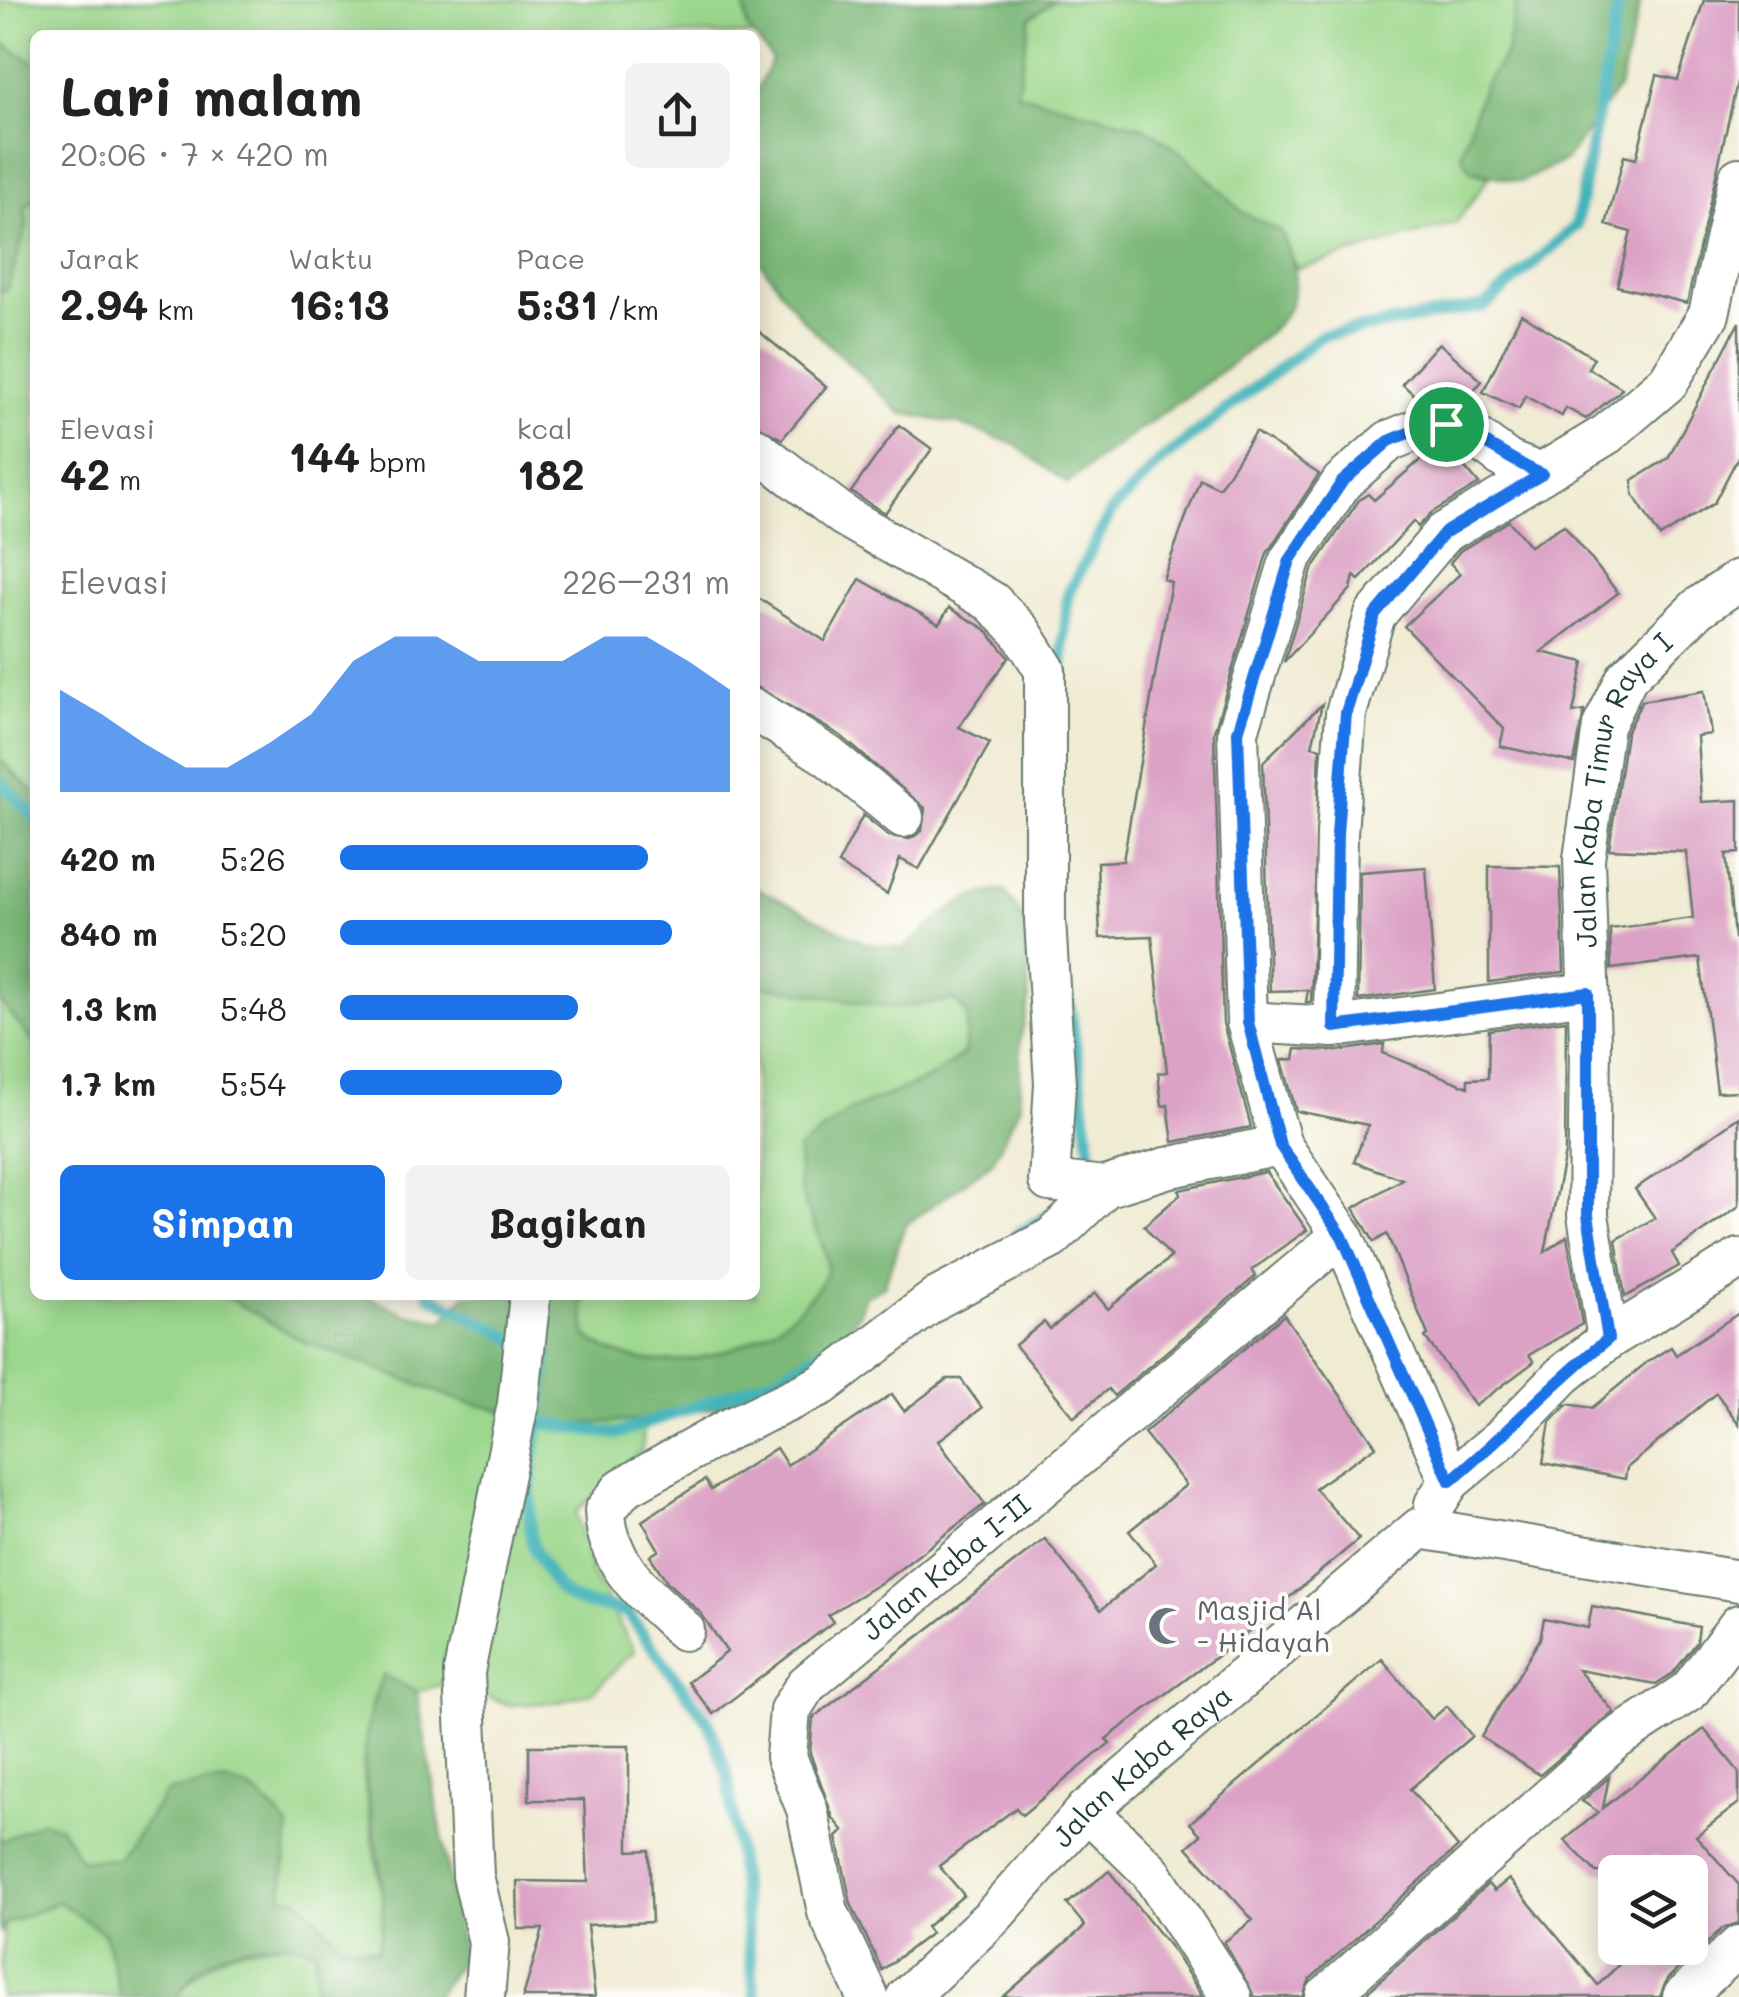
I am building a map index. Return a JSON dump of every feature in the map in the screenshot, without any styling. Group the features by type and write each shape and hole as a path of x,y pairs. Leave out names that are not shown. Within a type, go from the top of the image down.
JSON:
{"street":[{"path":"1334,1027 1337,834 1346,713 1375,615 1444,533 1607,434 1668,382 1709,314 1739,178"},
{"path":"1450,1481 1342,1236 1280,1145 1248,1022 1238,732 1290,560 1342,482 1410,428 1430,424 1462,428 1508,461 1542,474"},
{"path":"760,452 844,516 992,602 1021,632 1045,670 1046,920 1055,1084 1049,1181 1090,1185 1280,1145"},
{"name":"Jalan Kaba Timur Raya I","path":"1608,1339 1588,1215 1584,859 1603,726 1627,677 1698,608 1739,580"},
{"path":"760,713 828,756 903,817"},
{"path":"1248,1022 1334,1027 1588,993"},
{"path":"684,1630 621,1571 606,1533 605,1510 623,1488 729,1429 822,1385 937,1298 1052,1238 1090,1185"},
{"name":"Jalan Kaba I-II","path":"868,1997 828,1912 808,1809 786,1757 790,1710 806,1685 1172,1374 1342,1236"},
{"name":"Jalan Kaba Raya","path":"906,1997 993,1916 1087,1810 1420,1528 1450,1481 1502,1438 1562,1375 1608,1339 1739,1259"},
{"path":"484,1997 488,1942 473,1876 464,1672 518,1404 529,1300"},
{"path":"1420,1528 1739,1581"},
{"path":"1326,1997 1616,1740 1689,1691 1739,1626"},
{"path":"1087,1810 1150,1871 1231,1997"},
{"path":"1684,1997 1739,1946"}],"green space":[{"path":"0,0 744,0 749,30 30,30 30,61 0,41"},
{"path":"744,0 1054,0 1030,18 1017,93 1146,128 1184,155 1243,213 1281,232 1294,268 1290,305 1278,323 1225,369 1068,484 1014,444 959,424 901,413 801,318 760,262 760,84 772,59 760,44 760,30 747,27"},
{"path":"1054,0 1517,0 1506,54 1483,87 1470,170 1489,177 1456,223 1297,269 1281,232 1243,213 1184,155 1017,93 1030,17"},
{"path":"1517,0 1641,0 1619,87 1566,160 1520,182 1470,170 1461,154 1483,87 1506,54"},
{"path":"0,41 30,61 30,202 25,208 27,225 8,287 0,292"},
{"path":"30,202 30,788 0,760 0,292 8,287 27,225 25,208"},
{"path":"0,760 30,788 30,1038 0,1001"},
{"path":"760,890 865,943 903,949 962,902 990,892 1005,891 1026,923 1029,1002 1020,1041 1020,1105 992,1163 905,1225 884,1286 865,1296 859,1314 799,1383 730,1405 645,1420 564,1425 461,1401 301,1340 232,1300 375,1300 406,1314 443,1321 461,1300 582,1300 586,1336 611,1351 640,1359 670,1361 733,1348 787,1318 825,1276 824,1247 802,1197 798,1149 849,1111 928,1079 964,1054 968,1016 954,1000 895,1008 760,985"},
{"path":"760,985 895,1008 954,1000 968,1015 964,1054 928,1079 849,1111 800,1189 827,1268 819,1286 787,1319 733,1349 670,1361 640,1359 611,1351 586,1336 582,1300 760,1300"},
{"path":"0,1001 30,1038 30,1300 232,1300 301,1340 564,1425 645,1420 642,1450 576,1512 590,1569 634,1651 593,1692 559,1702 510,1705 449,1682 417,1692 383,1676 362,1767 385,1916 377,1950 340,1943 299,1899 282,1896 167,1792 119,1859 81,1860 60,1827 42,1821 0,1842"},
{"path":"383,1675 417,1692 463,1957 435,1997 315,1997 316,1951 274,1943 242,1948 213,1959 195,1972 176,1997 121,1997 104,1933 59,1902 4,1924 0,1933 0,1842 42,1821 60,1827 81,1860 119,1859 167,1792 222,1783 248,1789 289,1827 282,1896 299,1899 340,1943 377,1950 382,1882 365,1749 370,1713"},
{"path":"59,1902 104,1933 121,1997 0,1997 4,1924"},
{"path":"298,1941 316,1951 315,1997 176,1997 216,1959 244,1949"}],"building":[{"path":"1704,0 1739,0 1739,74 1687,303 1617,286 1631,232 1606,225 1624,156 1636,159 1657,75 1678,80"},
{"path":"1521,314 1594,358 1588,368 1622,388 1619,392 1586,419 1566,408 1562,416 1525,396 1519,409 1483,392"},
{"path":"1739,322 1739,455 1714,503 1660,537 1633,494 1633,480 1668,458"},
{"path":"760,332 826,387 782,439 760,428"},
{"path":"1439,343 1482,381 1461,404 1422,402 1402,384"},
{"path":"899,425 932,449 885,513 851,492"},
{"path":"1255,432 1319,474 1267,553 1214,732 1223,1023 1251,1127 1173,1142 1168,1105 1162,1106 1158,1073 1167,1072 1152,936 1100,938 1097,862 1123,861 1171,582 1163,579 1200,479 1219,488"},
{"path":"1434,448 1450,450 1479,484 1431,513 1418,527 1414,521 1359,580 1354,576 1351,589 1284,662 1312,570 1359,500 1368,494 1374,500"},
{"path":"1509,521 1530,546 1564,525 1618,593 1541,652 1584,662 1573,713 1584,711 1574,763 1500,746 1504,729 1404,626 1460,574 1450,563 1460,551"},
{"path":"860,579 939,624 949,608 985,629 1009,657 959,727 990,743 919,869 900,859 887,894 838,864 863,815 889,836 910,839 922,831 925,808 841,736 760,689 760,599 825,641"},
{"path":"1704,691 1711,734 1697,736 1701,802 1739,800 1739,853 1726,854 1734,938 1739,937 1739,1091 1717,1092 1700,958 1611,969 1610,929 1693,918 1686,852 1609,849 1626,733 1642,701"},
{"path":"1322,704 1312,746 1320,748 1311,1002 1306,1002 1308,990 1270,991 1263,762"},
{"path":"1489,866 1560,867 1564,972 1489,982"},
{"path":"1426,867 1435,989 1358,1000 1360,872"},
{"path":"1566,1020 1565,1153 1545,1252 1567,1236 1582,1324 1529,1355 1534,1362 1475,1406 1425,1337 1428,1335 1387,1234 1374,1242 1354,1208 1402,1179 1354,1162 1368,1125 1296,1111 1282,1060 1294,1059 1296,1049 1337,1051 1384,1044 1383,1053 1468,1087 1468,1079 1488,1078 1489,1030"},
{"path":"1739,1117 1739,1206 1672,1253 1679,1266 1625,1297 1616,1240 1655,1218 1635,1189"},
{"path":"1266,1172 1307,1230 1252,1270 1256,1276 1114,1396 1108,1389 1074,1417 1015,1345 1044,1322 1050,1329 1095,1293 1108,1309 1171,1257 1144,1226 1180,1195 1179,1190"},
{"path":"1739,1313 1739,1424 1716,1393 1627,1468 1625,1479 1543,1463 1550,1422 1568,1404 1592,1408 1647,1362 1671,1347 1676,1355"},
{"path":"1284,1315 1376,1446 1315,1488 1359,1539 1236,1642 1106,1739 1110,1743 1022,1815 1016,1808 939,1866 964,1895 926,1927 931,1933 882,1970 851,1904 837,1837 844,1831 833,1818 810,1753 813,1718 1045,1539 1101,1610 1156,1564 1129,1531 1186,1485 1144,1433"},
{"path":"947,1379 961,1379 982,1408 938,1441 985,1504 887,1579 828,1615 833,1622 713,1714 688,1682 727,1652 701,1613 668,1583 650,1556 659,1550 642,1521 705,1480 711,1490 776,1448 787,1465 892,1394 904,1411"},
{"path":"1592,1606 1699,1627 1697,1642 1673,1673 1656,1684 1578,1670 1614,1712 1540,1775 1481,1737 1540,1639 1544,1619 1588,1628"},
{"path":"1382,1659 1432,1719 1447,1706 1472,1736 1410,1789 1458,1847 1310,1979 1303,1997 1255,1997 1224,1942 1253,1920 1187,1847 1201,1835 1190,1823"},
{"path":"1704,1729 1739,1772 1739,1803 1696,1836 1739,1885 1739,1923 1723,1928 1708,1942 1708,1855 1598,1855 1596,1872 1565,1840 1598,1812 1582,1801 1609,1777 1603,1808"},
{"path":"529,1746 629,1746 629,1851 649,1850 652,1922 587,1925 595,1997 523,1997 543,1929 518,1929 517,1881 588,1882 584,1800 529,1800"},
{"path":"1109,1871 1173,1951 1203,1997 1003,1997 1085,1926 1067,1904"},
{"path":"1509,1879 1598,1985 1619,1965 1682,1965 1667,1979 1660,1997 1362,1997 1488,1884 1494,1891"}],"waterway":[{"path":"1061,675 1068,594 1111,512 1162,460 1321,336 1485,306 1576,226 1619,0"},
{"path":"0,781 30,813"},
{"path":"1068,995 1093,1168 1087,1182"},
{"path":"1017,1234 1056,1211"},
{"path":"439,1300 547,1357 531,1476 532,1542 547,1572 567,1596 628,1614 709,1723 728,1776 755,1997"},
{"path":"540,1423 617,1434 778,1377 893,1309"}],"place":[{"name":"Masjid Al - Hidayah","path":"1167,1626"}],"route":[{"path":"1446,424 1462,428 1508,461 1542,474 1444,533 1375,615 1346,713 1337,834 1334,1027 1588,993 1588,1215 1608,1339 1562,1375 1502,1438 1450,1481 1342,1236 1280,1145 1248,1022 1238,732 1290,560 1342,482 1410,428 1446,424"}]}
